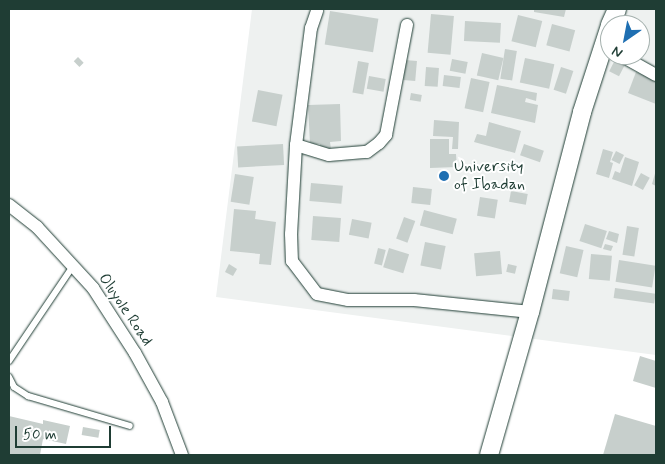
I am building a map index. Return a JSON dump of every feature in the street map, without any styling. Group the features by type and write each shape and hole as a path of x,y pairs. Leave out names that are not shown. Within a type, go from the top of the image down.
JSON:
{"street":[{"path":"317,11 311,28 296,145 291,234 292,260 317,294 348,300 414,300 530,312"},
{"path":"296,145 329,155 367,152 379,143 386,135 407,25"},
{"path":"489,455 530,312 577,130 600,64"},
{"path":"638,65 656,75"},
{"name":"Oluyole Road","path":"9,205 38,227 93,288 135,353 162,402 182,455"}],"lane":[{"path":"9,361 72,266"},
{"path":"9,377 14,387 28,396 130,426"}],"shaded area":[{"name":"University of Ibadan","path":"252,9 656,9 656,355 216,297"}],"building":[{"path":"534,9 566,9 564,17 534,12"},
{"path":"330,11 378,19 373,52 325,45"},
{"path":"431,14 454,16 451,55 428,53"},
{"path":"518,15 542,21 536,47 511,41"},
{"path":"465,21 501,23 500,43 464,41"},
{"path":"552,24 575,30 569,51 546,45"},
{"path":"505,49 517,51 512,81 500,79"},
{"path":"482,53 503,58 498,80 477,75"},
{"path":"78,57 84,63 79,67 74,61"},
{"path":"525,58 554,64 549,89 520,82"},
{"path":"452,59 468,62 465,74 450,71"},
{"path":"405,60 417,61 415,81 403,80"},
{"path":"358,61 369,63 363,94 352,93"},
{"path":"612,65 625,65 619,76 609,71"},
{"path":"426,67 439,68 438,87 425,86"},
{"path":"561,67 573,71 566,94 554,90"},
{"path":"636,72 656,80 656,104 628,93"},
{"path":"444,75 461,77 460,88 443,86"},
{"path":"369,76 386,79 383,92 367,89"},
{"path":"471,78 490,82 483,112 465,108"},
{"path":"497,85 537,93 536,101 526,98 525,102 538,105 535,123 491,113"},
{"path":"258,90 283,95 276,126 252,121"},
{"path":"411,93 422,95 421,102 410,100"},
{"path":"340,104 341,141 330,142 331,149 320,149 320,144 310,144 308,105"},
{"path":"434,120 459,122 458,149 452,149 453,137 433,136"},
{"path":"489,122 521,131 515,153 474,142 477,134 486,136"},
{"path":"430,139 449,139 449,154 456,154 457,167 430,168"},
{"path":"283,144 284,165 238,167 237,146"},
{"path":"524,144 544,151 540,162 520,155"},
{"path":"603,149 613,152 610,162 613,163 609,178 596,174"},
{"path":"616,151 624,155 619,164 611,160"},
{"path":"625,157 639,162 632,186 612,179 615,171 620,173"},
{"path":"656,170 656,186 652,184"},
{"path":"641,173 650,178 643,190 634,185"},
{"path":"235,174 254,177 249,205 231,202"},
{"path":"311,183 343,186 341,204 309,201"},
{"path":"413,187 432,189 430,205 411,203"},
{"path":"511,191 528,194 526,205 509,202"},
{"path":"480,197 498,200 495,219 477,216"},
{"path":"234,209 256,211 255,219 276,222 271,265 259,264 260,254 230,251"},
{"path":"424,210 457,219 453,234 420,225"},
{"path":"313,216 341,218 339,242 311,240"},
{"path":"404,217 415,221 407,243 396,239"},
{"path":"352,219 372,223 369,239 349,235"},
{"path":"585,224 607,231 601,248 579,241"},
{"path":"627,226 639,228 634,257 622,255"},
{"path":"609,231 619,234 617,243 606,239"},
{"path":"425,242 446,246 441,270 420,266"},
{"path":"605,244 613,246 611,251 603,249"},
{"path":"566,246 584,250 577,277 560,273"},
{"path":"378,248 386,250 382,265 374,264"},
{"path":"389,248 409,254 403,273 383,267"},
{"path":"500,251 502,274 476,276 474,253"},
{"path":"591,254 612,256 610,281 589,279"},
{"path":"619,260 656,266 652,288 616,282"},
{"path":"229,264 237,269 233,276 225,272"},
{"path":"508,264 517,266 515,274 506,272"},
{"path":"615,288 656,294 654,304 614,298"},
{"path":"553,289 570,291 569,301 552,299"},
{"path":"640,356 656,361 656,388 633,381"},
{"path":"615,414 656,426 656,455 603,455"},
{"path":"9,416 43,424 43,420 70,426 66,444 43,439 40,455 9,455"},
{"path":"83,427 100,430 98,438 82,435"}],"place":[{"name":"University of Ibadan","path":"444,176"}]}
